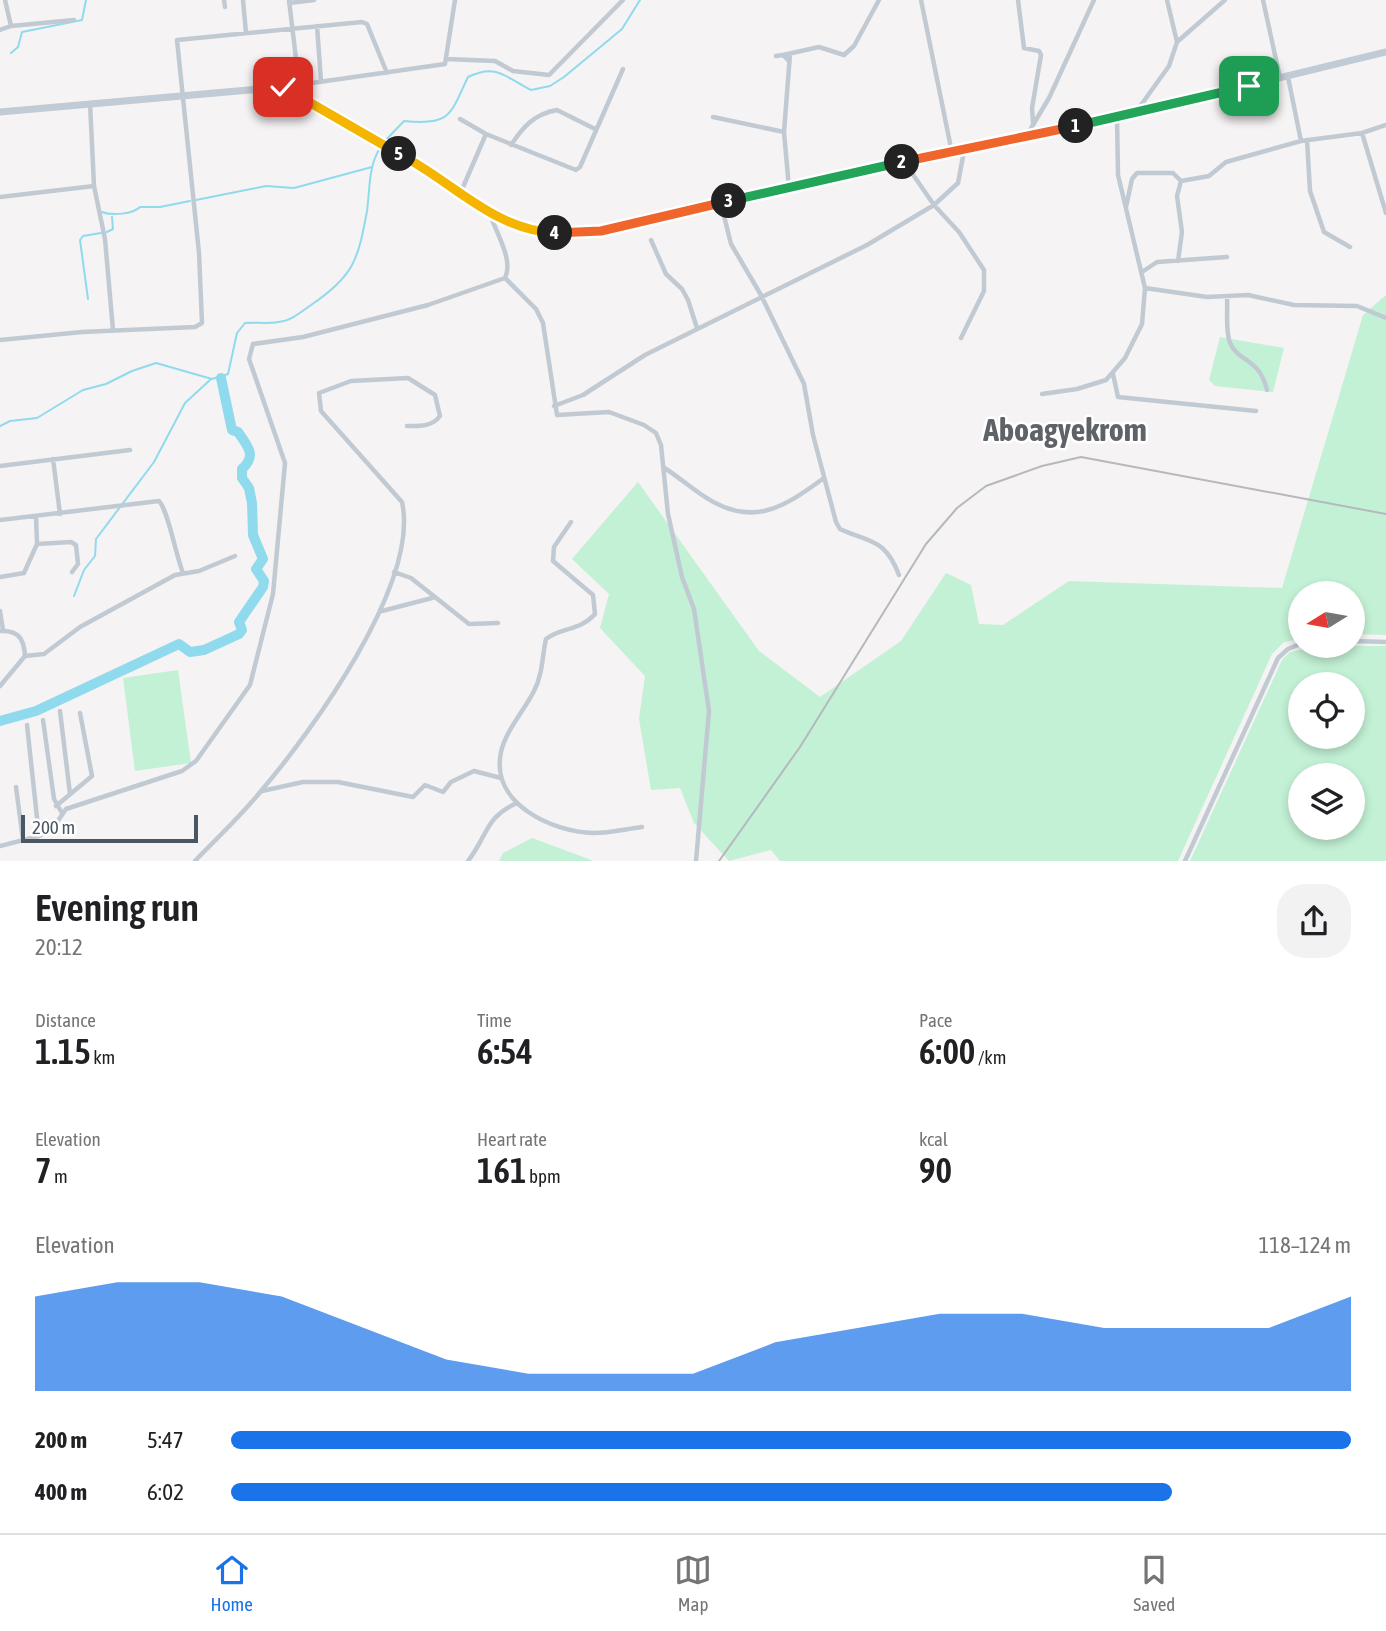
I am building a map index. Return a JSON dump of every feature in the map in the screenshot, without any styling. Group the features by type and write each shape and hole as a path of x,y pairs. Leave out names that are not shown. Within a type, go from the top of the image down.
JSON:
{"street":[{"path":"5,0 11,26"},
{"path":"224,0 225,7"},
{"path":"243,0 246,33"},
{"path":"299,84 289,2 314,0"},
{"path":"0,112 283,87 440,66 447,59 455,0"},
{"path":"447,59 495,61 513,71 549,75 623,0"},
{"path":"776,56 819,47 844,55 854,46 879,0"},
{"path":"921,0 952,153"},
{"path":"1018,0 1024,48 1040,51 1041,55 1031,108 1033,124"},
{"path":"1027,135 1094,0"},
{"path":"1167,0 1177,42"},
{"path":"1135,113 1169,66 1177,42 1225,0"},
{"path":"1263,0 1304,141 1310,191 1324,232 1350,247"},
{"path":"0,30 11,26 74,20"},
{"path":"0,340 113,330 195,327 204,318 176,41 365,22 387,74"},
{"path":"317,26 321,81"},
{"path":"283,87 415,163 489,213 518,226 544,232 574,234 636,224 904,162 1135,113 1386,52"},
{"path":"789,188 784,132 790,54"},
{"path":"783,55 789,61"},
{"path":"460,119 510,145 576,170 580,167 623,69"},
{"path":"90,103 93,186 107,252 113,330"},
{"path":"510,145 526,123 556,110 595,129"},
{"path":"713,117 784,132"},
{"path":"1042,394 1077,389 1106,380 1113,373 1142,324 1145,288 1118,174 1117,117"},
{"path":"1181,181 1209,176 1226,162 1304,141 1362,133 1386,125"},
{"path":"1362,133 1386,213"},
{"path":"460,194 486,134"},
{"path":"554,406 583,395 645,355 867,244 934,205 958,183 964,151"},
{"path":"904,162 934,205 959,232 984,270 984,291 961,338"},
{"path":"1125,208 1132,179 1137,173 1172,173 1181,181"},
{"path":"1178,261 1182,232 1177,196 1181,181"},
{"path":"0,197 93,186"},
{"path":"721,204 731,244 761,295 804,384 824,478 840,529 863,536 887,551 900,575"},
{"path":"0,846 39,836 52,828 62,813 182,771 196,761 250,685 273,594 285,463 249,359 253,344 303,337 428,305 505,278 509,270 508,261 489,213"},
{"path":"651,240 666,274 682,289 688,300 697,328"},
{"path":"1142,272 1150,264 1227,257"},
{"path":"505,278 536,309 543,323 555,413 561,416 600,411 644,425 656,433 661,445 668,514 682,577 694,609 709,711 702,827 696,861"},
{"path":"1145,288 1192,296 1248,295 1294,305 1357,306 1386,318"},
{"path":"1227,297 1230,342 1240,354 1258,367 1267,390"},
{"path":"1113,373 1118,397 1255,411"},
{"path":"195,861 262,791 330,697 382,611 404,542 406,519 402,502 321,411 319,393 351,381 408,378 435,395 440,416 436,422 407,426"},
{"path":"0,466 130,450"},
{"path":"53,459 60,514"},
{"path":"663,467 714,502 754,513 779,509 824,478"},
{"path":"0,520 159,501 165,507 170,538 183,573"},
{"path":"0,576 24,573 37,544 36,516"},
{"path":"571,522 554,547 553,561 593,595 595,614 586,624 570,631 555,632 546,639 536,688 501,750 501,778 517,803 527,812 557,826 593,833 642,827"},
{"path":"37,544 74,543 78,564 72,572"},
{"path":"0,686 25,656 44,654 80,627 183,573 199,570 234,556"},
{"path":"394,572 411,578 469,624 498,623"},
{"path":"382,611 433,597"},
{"path":"0,611 1,631 13,631 20,637 25,656"},
{"path":"1365,641 1386,642"},
{"path":"1185,861 1278,658 1288,649"},
{"path":"60,711 70,795"},
{"path":"56,806 92,776 80,713"},
{"path":"43,720 56,806 62,813"},
{"path":"27,725 39,836"},
{"path":"262,791 303,782 338,782 413,797 425,785 443,792 451,782 474,771 501,778"},
{"path":"16,787 23,840"},
{"path":"468,861 480,845 495,814 517,803"}],"green space":[{"path":"1386,295 1386,635 1365,634 1365,581 1288,581 1288,641 1272,654 1178,861 780,861 771,850 729,861 694,823 680,788 651,790 639,719 645,676 600,628 609,594 572,559 638,482 759,651 820,697 901,641 946,573 971,585 979,624 1003,625 1069,581 1282,588 1363,315"},
{"path":"1220,337 1284,348 1273,392 1215,386 1209,380"},
{"path":"1365,646 1386,646 1386,861 1190,861 1282,660 1288,654 1288,658 1365,658"},
{"path":"178,670 191,763 135,771 123,678"},
{"path":"532,838 594,861 499,861 503,853"}],"waterway":[{"path":"11,53 18,47 22,32 82,20 86,0"},
{"path":"383,143 404,121 432,121 447,115 468,77 478,73 501,73 531,90 550,86 622,29 640,0"},
{"path":"0,426 10,421 37,418 83,390 106,384 156,363 212,379 228,374 237,333 245,323 274,323 292,318 337,285 352,266 367,211 371,171 380,148"},
{"path":"196,200 266,186 294,188 372,167"},
{"path":"102,212 122,214 140,207 160,207 190,201"},
{"path":"107,232 113,229 112,217"},
{"path":"88,299 80,240 83,236 101,233"},
{"path":"0,721 36,711 179,644 190,652 204,650 239,634 242,630 239,622 263,587 264,581 256,569 263,559 253,535 249,488 242,478 242,469 250,455 238,432 232,430 221,378"},
{"path":"74,596 84,570 95,556 96,539 154,462 185,403 210,380"}],"railway":[{"path":"719,861 800,747 926,544 957,508 986,486 1042,466 1081,457 1386,514"}],"district":[{"name":"Aboagyekrom","path":"1065,429"}],"route":[{"path":"283,87 415,163 489,213 518,226 544,232 574,234 636,224 828,178 964,151 1249,86"}]}
